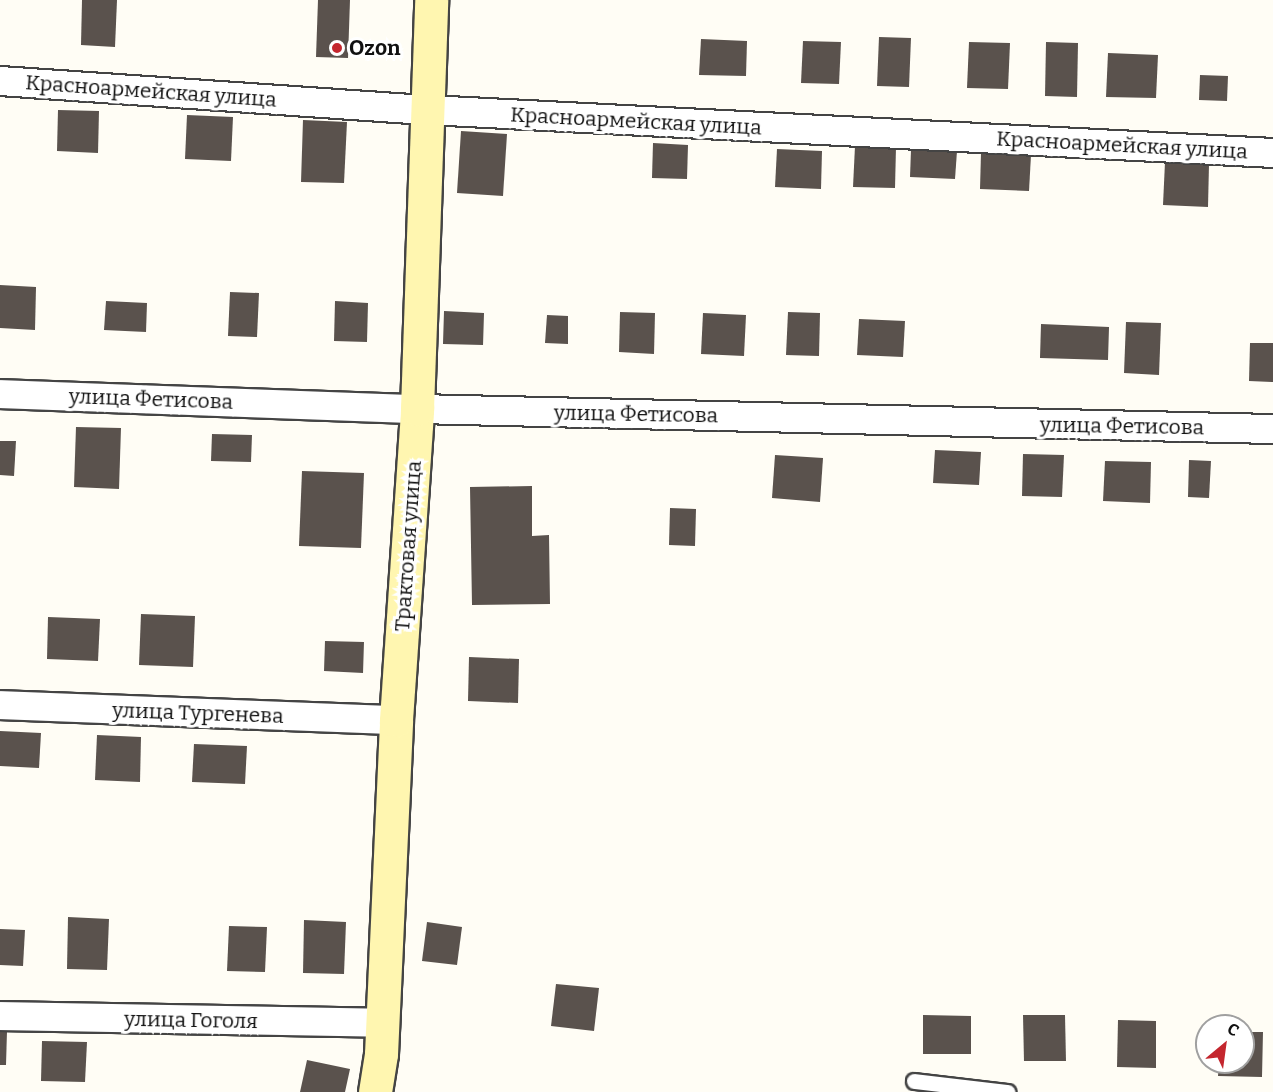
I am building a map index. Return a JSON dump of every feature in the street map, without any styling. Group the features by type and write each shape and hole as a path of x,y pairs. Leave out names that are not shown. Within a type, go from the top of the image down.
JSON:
{"street":[{"name":"Трактовая улица","path":"375,1092 381,1054 396,720 417,409 430,0"},
{"name":"Красноармейская улица","path":"0,81 428,110 1273,153"},
{"name":"улица Фетисова","path":"0,394 417,409 1273,429"},
{"name":"улица Тургенева","path":"0,705 396,720"},
{"name":"улица Гоголя","path":"0,1016 382,1023"}],"lane":[{"path":"914,1081 1007,1092"}],"building":[{"path":"82,0 117,0 115,47 81,45"},
{"path":"318,0 350,0 348,58 316,57"},
{"path":"879,37 911,38 909,87 877,86"},
{"path":"701,39 747,41 746,76 699,75"},
{"path":"803,41 841,42 839,84 801,83"},
{"path":"969,42 1010,43 1008,89 967,88"},
{"path":"1046,42 1078,43 1077,97 1045,96"},
{"path":"1108,53 1158,55 1156,98 1106,97"},
{"path":"1200,75 1228,76 1227,101 1199,100"},
{"path":"58,110 99,111 98,153 57,151"},
{"path":"187,115 233,117 231,161 185,159"},
{"path":"303,120 347,122 344,183 301,182"},
{"path":"461,131 507,134 503,196 457,193"},
{"path":"653,143 688,145 687,179 652,178"},
{"path":"855,146 896,147 895,188 853,187"},
{"path":"777,149 822,151 821,189 775,187"},
{"path":"911,150 957,151 955,179 910,177"},
{"path":"981,153 1031,155 1029,191 980,189"},
{"path":"1165,162 1209,164 1208,207 1163,205"},
{"path":"0,285 36,287 35,330 0,328"},
{"path":"230,292 259,293 257,337 228,336"},
{"path":"106,301 147,303 146,332 104,330"},
{"path":"335,301 368,303 367,342 334,341"},
{"path":"444,311 484,313 483,345 443,344"},
{"path":"620,312 655,313 654,354 619,352"},
{"path":"788,312 820,313 819,356 786,355"},
{"path":"703,313 746,315 744,356 701,354"},
{"path":"547,315 568,316 568,344 545,343"},
{"path":"859,319 905,321 903,357 857,355"},
{"path":"1126,322 1161,323 1159,375 1124,373"},
{"path":"1041,324 1109,327 1108,360 1040,358"},
{"path":"1250,343 1273,343 1273,382 1249,381"},
{"path":"76,427 121,428 119,489 74,487"},
{"path":"212,434 252,435 251,462 211,461"},
{"path":"0,441 16,441 14,476 0,475"},
{"path":"935,450 981,452 979,485 933,483"},
{"path":"1023,454 1064,455 1062,497 1022,496"},
{"path":"775,455 823,458 820,502 772,498"},
{"path":"1189,460 1211,461 1209,498 1188,497"},
{"path":"1105,461 1151,462 1150,503 1103,501"},
{"path":"302,471 364,473 361,548 299,546"},
{"path":"532,486 532,536 549,535 550,604 472,605 470,487"},
{"path":"670,508 696,509 695,546 669,545"},
{"path":"141,614 195,616 193,667 139,665"},
{"path":"48,617 100,619 98,661 47,659"},
{"path":"325,641 364,642 363,673 324,671"},
{"path":"469,657 519,659 518,703 468,701"},
{"path":"0,731 41,733 39,768 0,766"},
{"path":"97,735 141,737 140,782 95,780"},
{"path":"194,744 247,746 245,784 192,782"},
{"path":"68,917 109,919 107,970 67,969"},
{"path":"304,920 346,922 344,974 303,973"},
{"path":"427,922 462,927 457,965 422,961"},
{"path":"229,926 267,927 265,972 227,971"},
{"path":"0,929 25,930 23,966 0,965"},
{"path":"556,984 599,988 594,1031 551,1026"},
{"path":"923,1015 971,1016 971,1054 923,1054"},
{"path":"1023,1015 1065,1015 1066,1061 1024,1061"},
{"path":"1118,1020 1156,1021 1156,1068 1117,1067"},
{"path":"0,1031 7,1031 6,1065 0,1065"},
{"path":"1255,1032 1263,1032 1262,1077 1218,1076 1218,1074 1255,1074"},
{"path":"42,1041 87,1042 85,1082 41,1081"},
{"path":"307,1060 350,1069 345,1092 300,1092"}],"place":[{"name":"Ozon","path":"337,48"}]}
